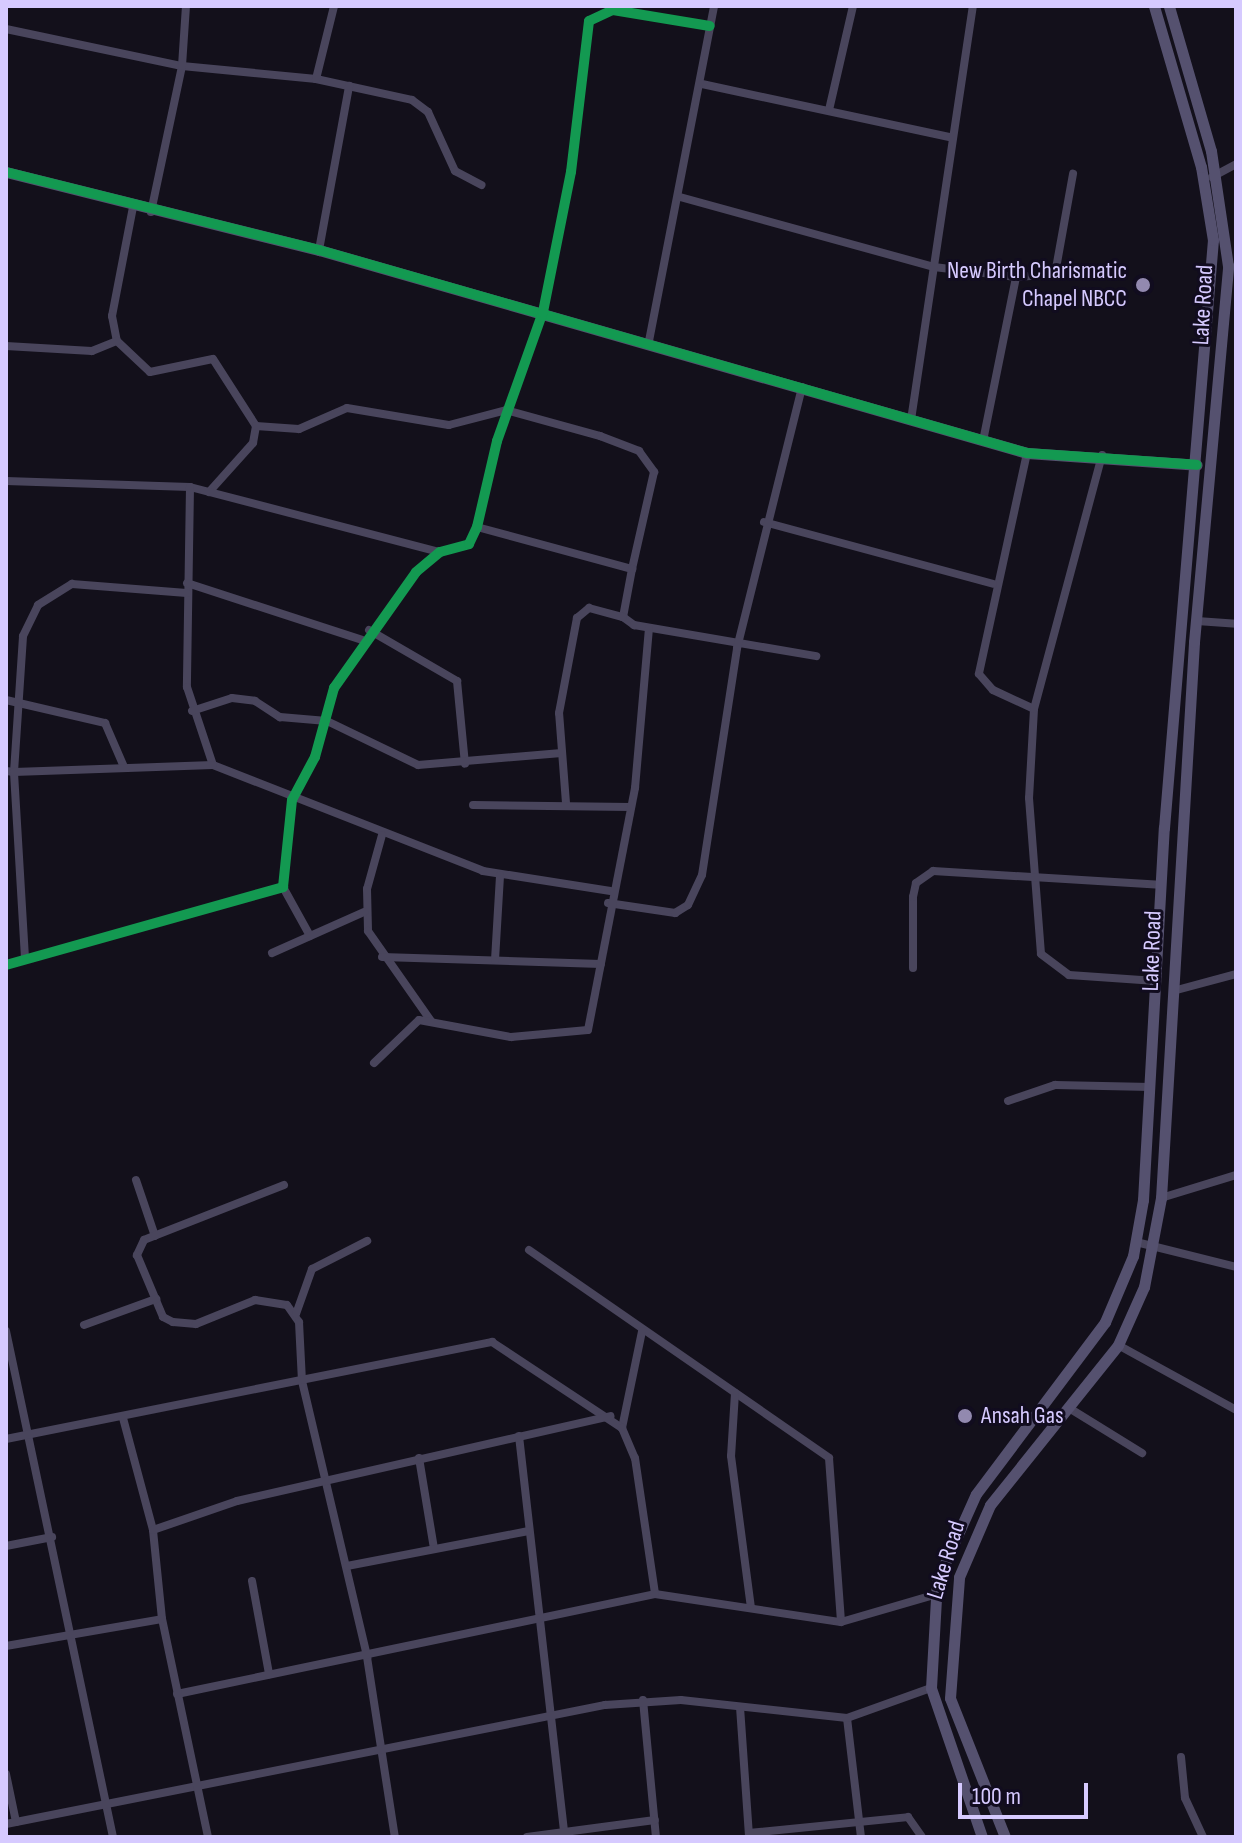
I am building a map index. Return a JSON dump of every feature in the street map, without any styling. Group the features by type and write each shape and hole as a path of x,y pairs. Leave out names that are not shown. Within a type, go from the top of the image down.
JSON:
{"main road":[{"name":"Lake Road","path":"982,1837 931,1688 934,1595 944,1555 976,1494 1093,1342 1119,1296 1136,1242 1151,1087 1160,885 1213,250 1204,180 1154,6"},
{"name":"Lake Road","path":"1005,1837 953,1714 953,1608 979,1521 1118,1345 1155,1248 1161,1198 1197,621 1228,266 1216,175 1169,6"},
{"path":"6,172 151,212 319,250 649,341 1027,453 1102,455 1197,465"}],"street":[{"path":"151,212 182,66 186,6"},
{"path":"316,79 334,6"},
{"path":"649,341 702,84 714,6"},
{"path":"829,110 853,6"},
{"path":"911,420 950,137 973,6"},
{"path":"6,481 190,487 440,552 469,544 477,527 506,410 543,312 571,172 589,21 613,10 710,26"},
{"path":"6,29 182,66 316,79 420,106 455,171 481,185"},
{"path":"702,84 950,137"},
{"path":"319,250 349,86"},
{"path":"1204,180 1236,164"},
{"path":"680,197 934,267 1016,277 1055,274 1073,174"},
{"path":"133,207 112,316 117,341 150,372 213,359 256,426 253,443 209,492"},
{"path":"983,441 1016,277"},
{"path":"6,346 92,351 117,341"},
{"path":"608,903 675,913 696,892 737,648 764,522 802,386"},
{"path":"256,426 299,429 347,408 449,425 506,410 600,436 651,461 653,490 623,617"},
{"path":"1027,453 993,584 979,674 993,690 1034,709"},
{"path":"1102,455 1034,709 1033,880 1048,965 1069,975 1156,981"},
{"path":"190,487 187,593 192,711 213,765"},
{"path":"764,522 993,584"},
{"path":"477,527 632,569"},
{"path":"310,936 283,887 292,800 327,721 334,688 362,640 440,552"},
{"path":"187,583 362,640"},
{"path":"25,958 10,771 11,700 23,636 38,605 60,587 187,593"},
{"path":"566,803 559,713 577,618 589,608 623,617 649,629 737,648 816,656"},
{"path":"1197,621 1236,624"},
{"path":"374,1063 408,1025 431,1021 511,1037 582,1035 593,1020 610,891 631,807 649,629"},
{"path":"369,630 457,681 465,764"},
{"path":"192,711 232,698 280,717 327,721 392,758 465,764 562,753"},
{"path":"11,700 105,723 124,767"},
{"path":"10,771 213,765 382,835 500,875 610,891"},
{"path":"473,805 566,803 631,807"},
{"path":"382,835 364,912 382,957 431,1021"},
{"path":"495,960 500,875"},
{"path":"913,968 913,897 924,875 1160,885"},
{"path":"6,965 283,887"},
{"path":"272,953 364,912"},
{"path":"382,957 601,964"},
{"path":"1173,991 1236,974"},
{"path":"1008,1101 1055,1085 1151,1087"},
{"path":"1161,1198 1236,1175"},
{"path":"136,1180 155,1236"},
{"path":"284,1185 155,1236 137,1249 163,1317 185,1327 255,1300 287,1305 296,1314"},
{"path":"367,1241 312,1269 296,1314 302,1381 367,1657 385,1753 395,1837"},
{"path":"1136,1242 1236,1267"},
{"path":"529,1250 829,1458 841,1622"},
{"path":"84,1325 156,1299"},
{"path":"6,1331 24,1435 52,1537 109,1805 113,1837"},
{"path":"622,1428 642,1331"},
{"path":"6,1439 492,1342 610,1416 622,1428 635,1458 655,1594"},
{"path":"1118,1345 1236,1410"},
{"path":"735,1393 731,1456 751,1607"},
{"path":"1069,1408 1142,1453"},
{"path":"153,1530 205,1510 610,1416"},
{"path":"123,1418 153,1530 162,1619 208,1837"},
{"path":"519,1436 565,1834"},
{"path":"419,1458 434,1549"},
{"path":"347,1566 529,1531"},
{"path":"6,1546 52,1537"},
{"path":"252,1581 269,1674"},
{"path":"177,1694 367,1657 655,1594 841,1622 934,1595"},
{"path":"6,1646 162,1619"},
{"path":"6,1824 385,1753 643,1700 847,1718 931,1688"},
{"path":"643,1700 656,1837"},
{"path":"740,1707 749,1835 908,1817 922,1837"},
{"path":"847,1718 861,1837"},
{"path":"1181,1757 1185,1798 1203,1837"},
{"path":"6,1774 16,1822"},
{"path":"527,1837 655,1820"}],"cycle path":[{"path":"6,965 283,887 292,800 315,757 334,688 416,572 440,552 469,544 477,527 497,441 543,312 571,172 589,21 613,10 710,26"},
{"path":"6,172 319,250 1027,453 1197,465"}],"place":[{"name":"New Birth Charismatic Chapel NBCC","path":"1143,285"},
{"name":"Ansah Gas","path":"965,1416"}]}
